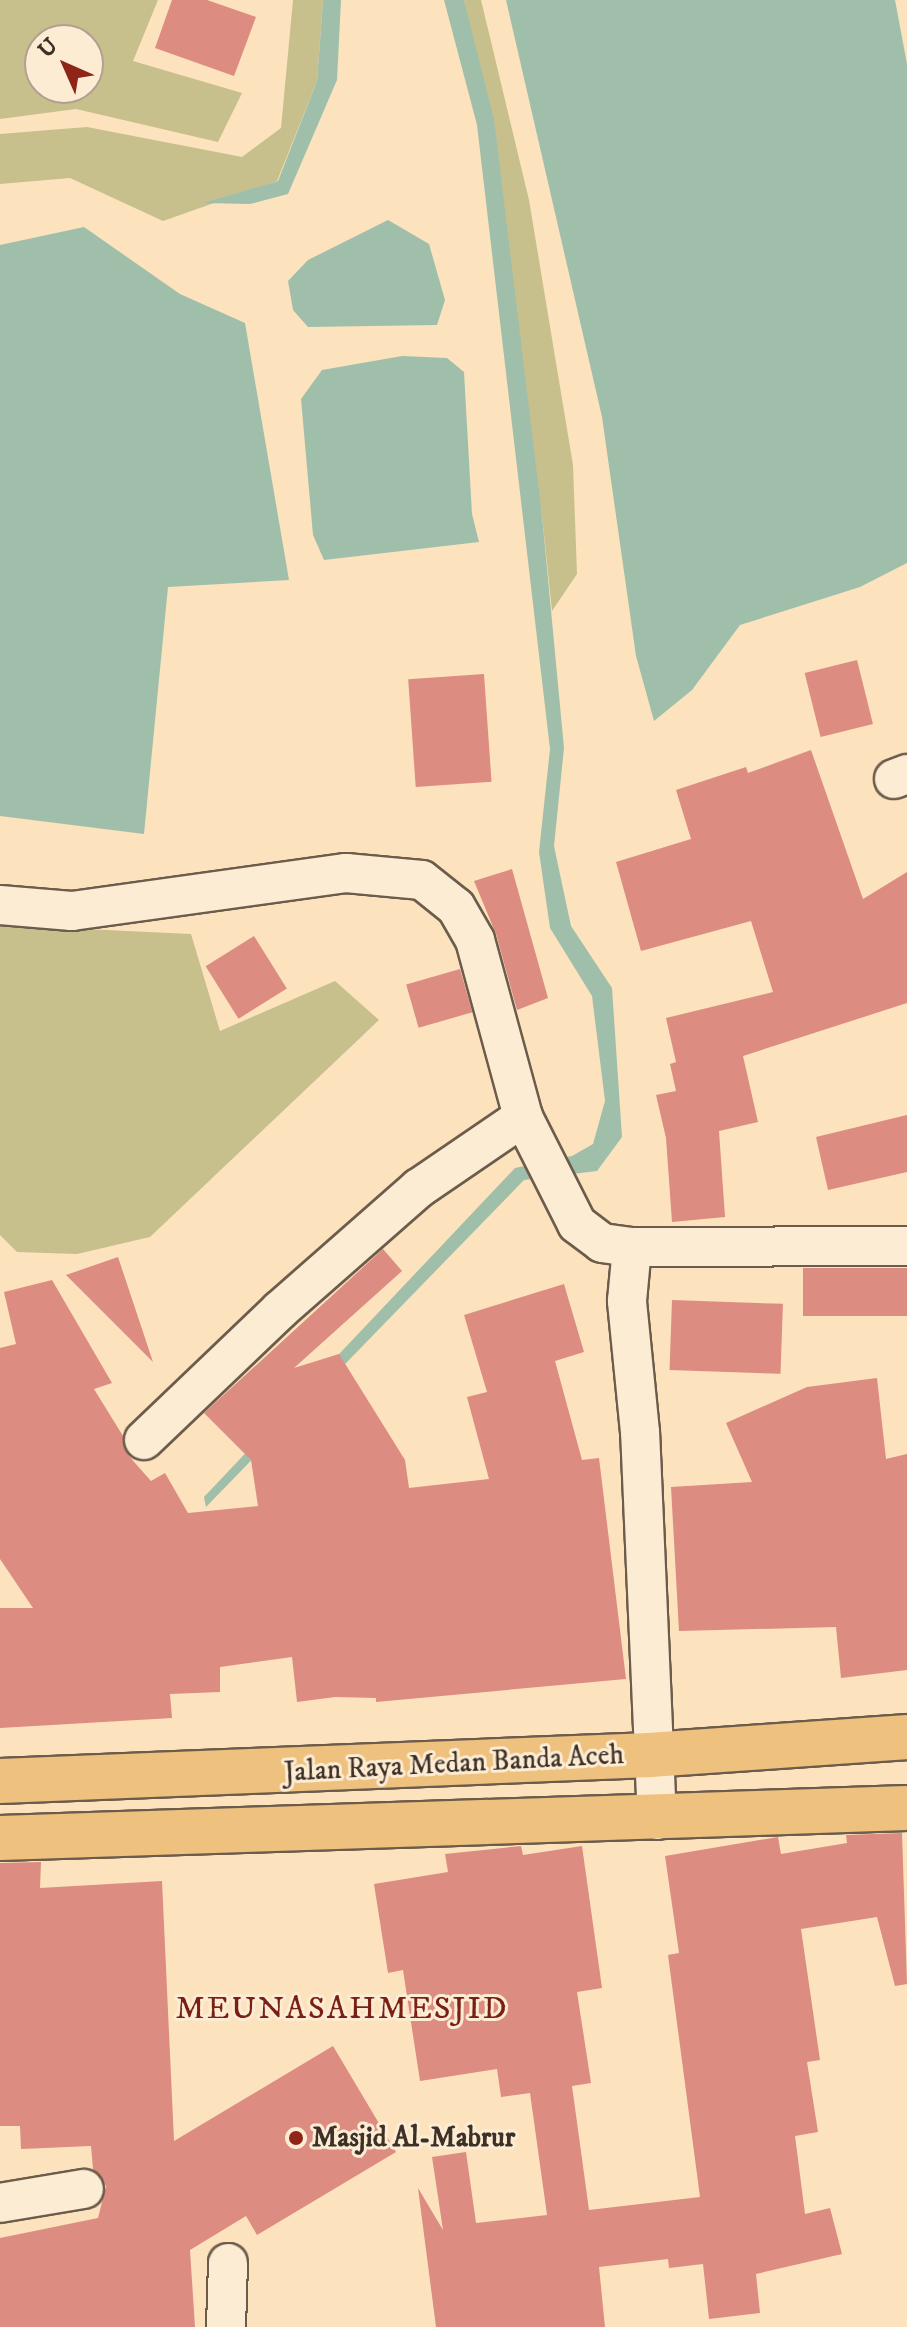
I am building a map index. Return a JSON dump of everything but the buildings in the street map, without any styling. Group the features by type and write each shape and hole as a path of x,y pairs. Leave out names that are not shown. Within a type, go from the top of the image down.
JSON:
{"highway":[{"name":"Jalan Raya Medan Banda Aceh","path":"0,1781 277,1773 650,1755 907,1737"},
{"path":"277,1773 280,1831"},
{"name":"Jalan Raya Medan Banda Aceh","path":"0,1838 657,1820 907,1808"}],"street":[{"path":"0,905 72,911 346,873 422,880 456,907 475,940 531,1132 577,1224 602,1243 632,1247 907,1246"},
{"path":"144,1440 280,1310 419,1188 531,1132"},
{"path":"632,1247 627,1301 640,1432 650,1755 657,1820"},
{"path":"0,2203 84,2189"},
{"path":"226,2327 228,2263"}],"shaded area":[{"path":"0,0 158,0 133,61 242,93 218,142 76,109 0,119"},
{"path":"293,0 323,0 317,81 277,181 163,221 70,178 0,184 0,134 87,127 242,157 281,128"},
{"path":"323,0 341,0 337,80 288,194 250,204 203,203 278,181 317,81"},
{"path":"444,0 464,0 494,119 542,515 564,748 554,846 571,926 612,988 622,1137 597,1171 524,1180 206,1507 204,1497 515,1168 572,1156 593,1144 605,1101 592,996 550,928 539,852 550,749 477,125"},
{"path":"464,0 481,0 529,200 573,465 577,574 552,611 542,515"},
{"path":"506,0 895,0 907,64 907,563 860,587 740,625 692,690 654,721 636,656 602,417"},
{"path":"388,220 429,244 445,300 437,325 308,327 293,310 288,281 308,260"},
{"path":"84,227 180,294 245,323 289,580 168,587 144,834 0,816 0,245"},
{"path":"402,356 447,358 464,372 472,514 479,542 324,560 313,535 301,399 322,370"},
{"path":"0,925 191,934 220,1031 335,981 379,1020 150,1237 77,1254 17,1252 0,1235"}],"place":[{"name":"Masjid Al-Mabrur","path":"296,2138"}],"district":[{"name":"MEUNASAHMESJID","path":"342,2009"}]}
